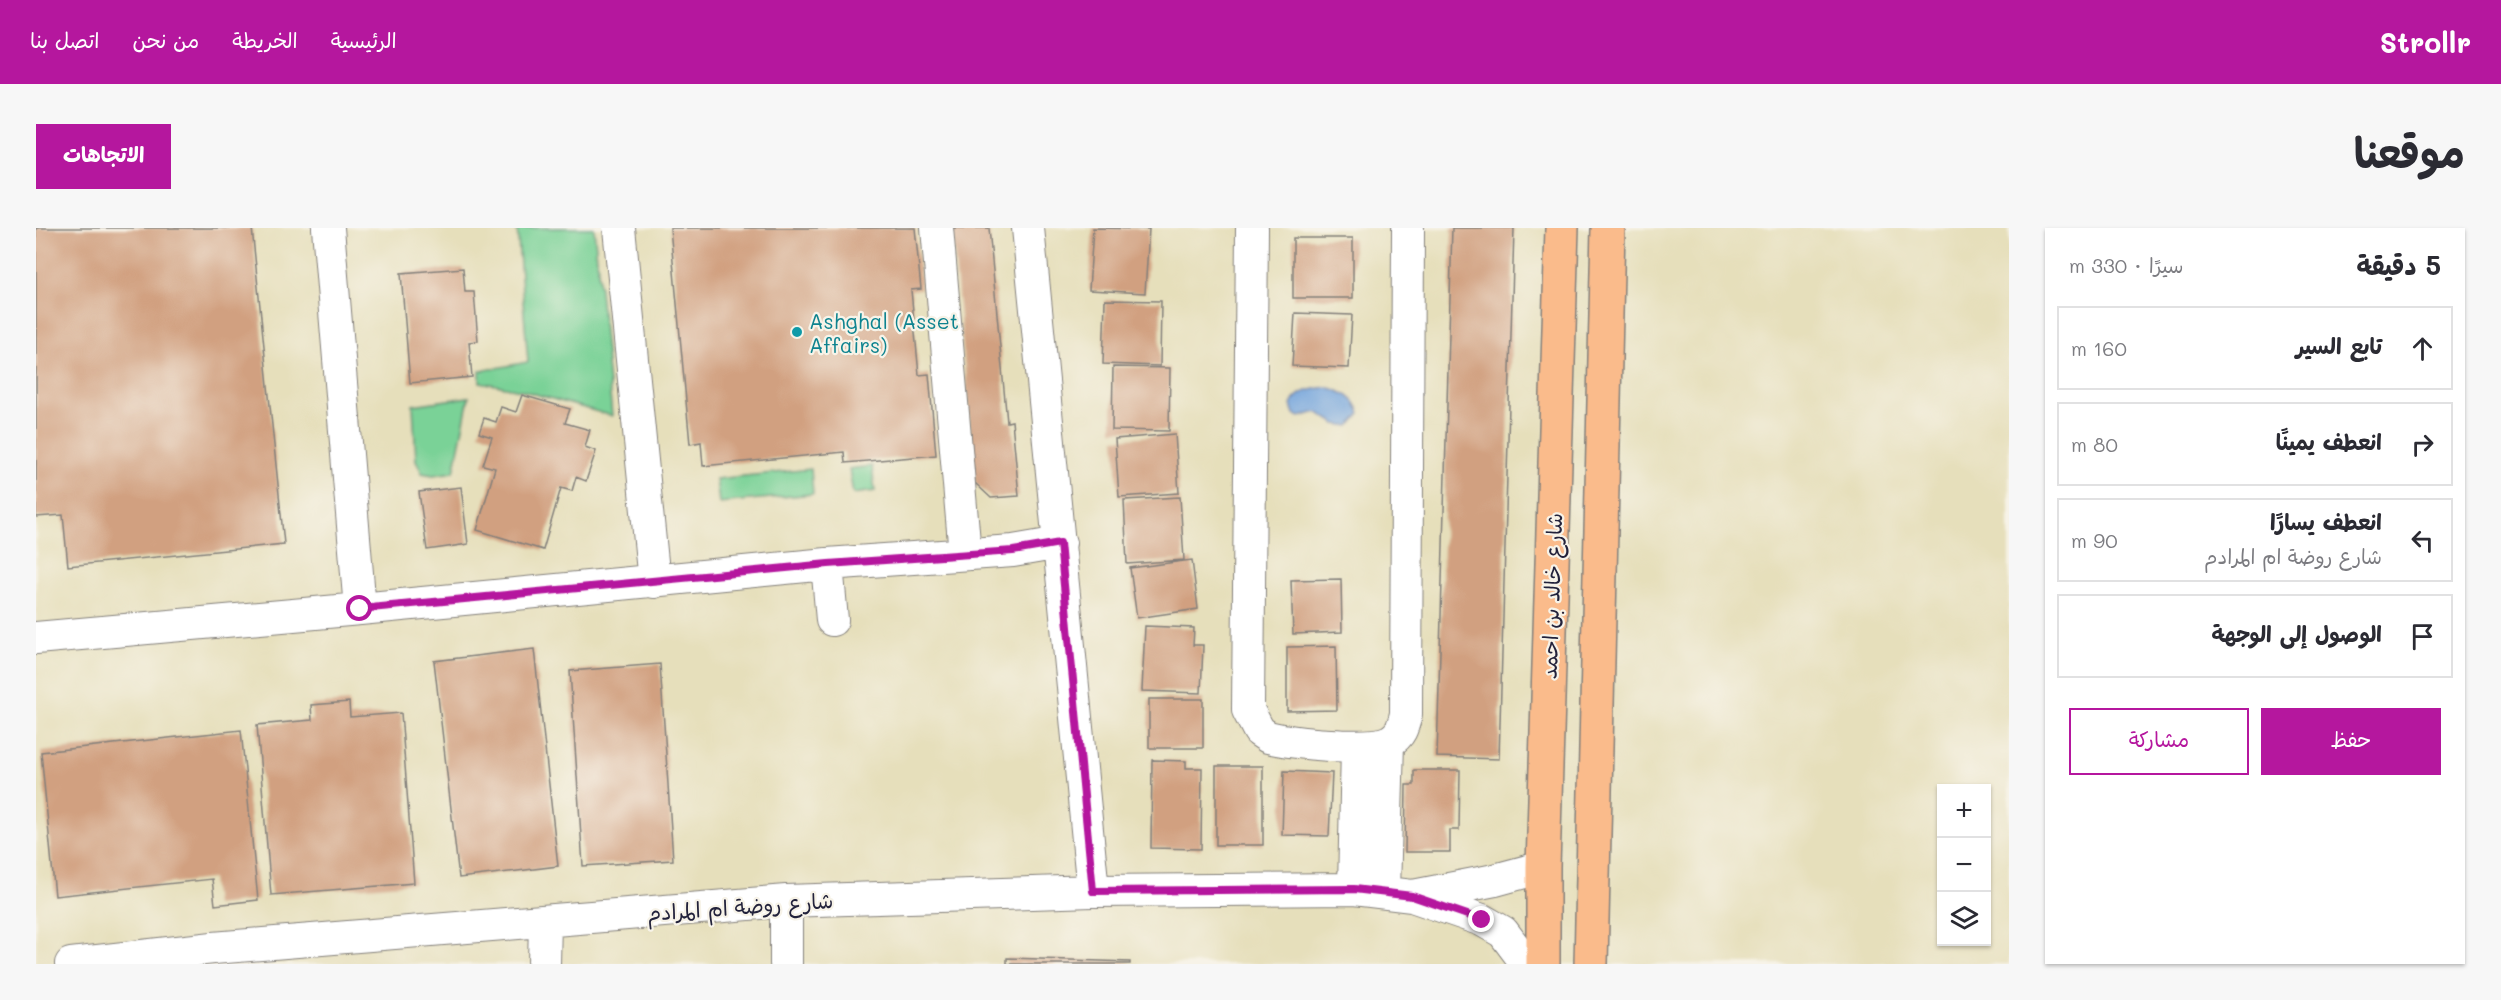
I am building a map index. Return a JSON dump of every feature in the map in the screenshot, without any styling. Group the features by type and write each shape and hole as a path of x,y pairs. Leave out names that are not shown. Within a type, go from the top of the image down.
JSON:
{"main road":[{"name":"شارع خالد بن احمد","path":"1543,964 1543,867 1562,228"},
{"path":"1591,964 1608,228"}],"street":[{"path":"328,228 360,609"},
{"path":"620,228 654,582"},
{"path":"937,228 965,554"},
{"path":"1028,228 1093,891"},
{"path":"1252,228 1248,710 1259,731 1268,737 1372,744 1402,731 1406,714 1408,228"},
{"path":"36,638 828,564 1013,551 1060,543"},
{"path":"828,564 832,620"},
{"path":"1372,744 1383,892"},
{"name":"شارع روضة ام المرادم","path":"71,964 213,956 786,900 1093,891 1383,892 1495,880 1543,867"},
{"name":"شارع روضة ام المرادم","path":"1383,892 1482,920 1503,932 1527,964"},
{"path":"786,900 786,964"},
{"path":"544,964 545,922"}],"green space":[{"path":"517,228 594,228 612,416 521,390 480,382 480,371 528,362"},
{"path":"469,397 454,472 433,475 422,473 416,460 413,405"},
{"path":"872,466 875,491 853,494 849,469"},
{"path":"811,469 813,494 719,503 716,479"}],"water":[{"path":"1327,387 1348,396 1358,407 1360,413 1350,426 1336,424 1317,412 1300,417 1294,414 1291,405 1297,396 1306,391"}],"building":[{"path":"36,228 252,228 284,544 68,566 63,515 36,517"},
{"name":"Ashghal (Asset Affairs)","path":"670,228 915,228 921,289 911,290 919,375 929,374 936,455 845,463 844,452 703,466 701,442 690,444"},
{"path":"952,228 989,228 1007,422 1012,421 1019,496 991,498 975,483"},
{"path":"1093,228 1149,229 1145,293 1089,290"},
{"path":"1452,228 1514,228 1499,759 1437,757"},
{"path":"1293,238 1353,238 1353,298 1293,298"},
{"path":"463,268 465,292 474,292 478,341 469,342 472,377 410,383 401,273"},
{"path":"1105,300 1161,301 1160,366 1103,364"},
{"path":"1295,313 1352,315 1349,368 1292,366"},
{"path":"1113,367 1170,368 1169,431 1112,430"},
{"path":"522,395 570,409 565,423 590,430 585,447 596,451 586,481 576,477 572,491 561,488 543,550 477,530 495,468 483,465 492,437 479,433 484,418 496,422 501,407 516,412"},
{"path":"1175,434 1179,493 1119,497 1115,439"},
{"path":"461,487 468,544 427,550 419,492"},
{"path":"1180,497 1184,560 1127,564 1124,500"},
{"path":"1192,560 1198,609 1137,618 1130,568"},
{"path":"1341,579 1342,632 1293,634 1291,580"},
{"path":"1145,626 1194,628 1193,645 1203,645 1201,693 1142,691"},
{"path":"1336,646 1337,710 1287,711 1287,647"},
{"path":"534,649 558,866 459,878 434,661"},
{"path":"660,664 673,860 583,866 570,671"},
{"path":"1149,699 1203,699 1203,748 1149,748"},
{"path":"349,702 350,717 401,713 414,883 271,895 257,725 312,720 311,705"},
{"path":"241,730 258,900 215,905 212,879 55,896 41,752"},
{"path":"1152,760 1186,761 1186,768 1202,768 1201,849 1151,848"},
{"path":"1216,766 1263,766 1263,845 1216,845"},
{"path":"1414,770 1460,770 1459,830 1450,830 1450,852 1405,852 1406,785 1414,785"},
{"path":"1284,771 1332,773 1329,836 1282,835"},
{"path":"1007,958 1130,962 1130,964 1007,964"}],"place":[{"name":"Ashghal (Asset Affairs)","path":"797,332"}],"route":[{"path":"360,609 828,564 1013,551 1060,543 1093,891 1354,889 1412,896 1482,920"}]}
